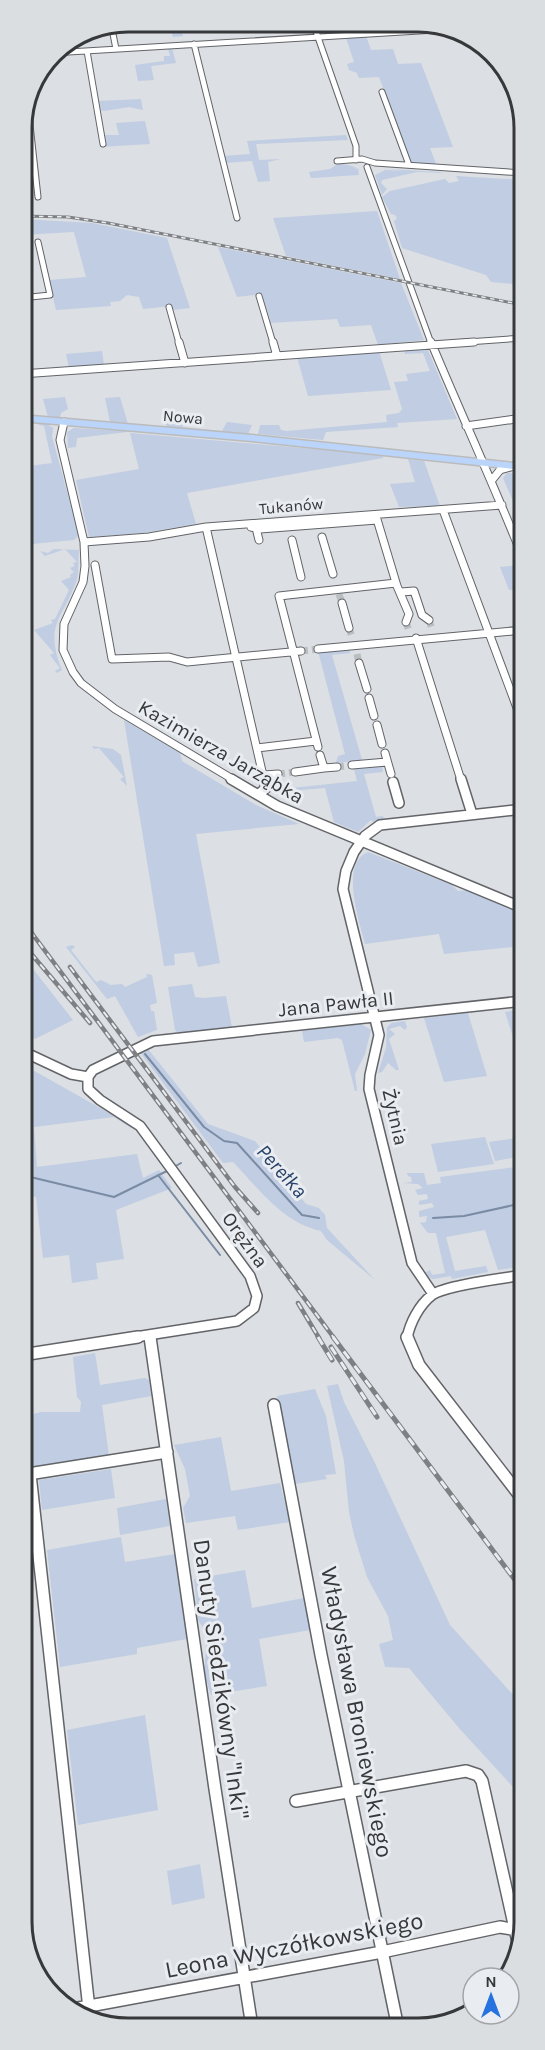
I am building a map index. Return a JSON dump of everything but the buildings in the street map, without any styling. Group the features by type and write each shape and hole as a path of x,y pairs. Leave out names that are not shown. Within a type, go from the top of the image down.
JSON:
{"main road":[{"name":"Nowa","path":"32,419 482,459"},
{"path":"482,459 514,460"},
{"path":"482,459 514,466"}],"street":[{"path":"317,32 356,146 367,162 370,180 399,252 407,282 514,535"},
{"path":"69,52 406,32"},
{"path":"113,33 116,49"},
{"path":"194,44 237,218"},
{"path":"87,51 103,144"},
{"path":"382,92 409,165"},
{"path":"356,146 356,163 370,180"},
{"path":"32,148 38,197"},
{"path":"367,162 383,164"},
{"path":"367,162 402,168"},
{"path":"356,163 514,174"},
{"path":"370,180 379,169 447,169"},
{"path":"32,297 50,295 38,242"},
{"path":"259,296 277,356"},
{"path":"169,307 186,363"},
{"path":"32,373 514,339"},
{"path":"466,426 514,419"},
{"name":"Kazimierza Jarząbka","path":"64,422 60,440 84,542 83,582 68,613 63,639 65,657 73,672 91,692 106,704 258,795 298,816 514,904"},
{"path":"492,480 500,470 514,468"},
{"name":"Tukanów","path":"84,542 206,529 502,505"},
{"path":"443,510 514,699"},
{"path":"376,517 396,583 409,614 406,622"},
{"name":"Tukanów","path":"260,529 290,534 320,531 376,517"},
{"name":"Tukanów","path":"206,529 253,527 259,540"},
{"path":"206,529 264,776 266,788 258,795"},
{"path":"320,531 336,585"},
{"path":"290,534 303,585"},
{"path":"95,564 112,659 169,657 187,663 301,651"},
{"path":"324,768 278,598 303,585 396,583"},
{"path":"401,592 414,591 422,615 429,620"},
{"path":"342,603 349,628"},
{"path":"318,649 433,633 514,631"},
{"path":"412,636 472,814"},
{"path":"359,663 367,689"},
{"path":"369,698 374,716"},
{"path":"377,725 382,744"},
{"path":"257,748 318,748"},
{"path":"353,765 386,758 405,822"},
{"path":"295,772 337,767"},
{"path":"264,776 278,774"},
{"path":"362,842 370,831 380,825 514,810"},
{"name":"Żytnia","path":"362,842 346,869 343,889 379,1041 370,1069 369,1089 412,1263 433,1294"},
{"name":"Jana Pawła II","path":"88,1077 93,1070 106,1062 153,1041 514,1002"},
{"path":"32,1054 74,1076 88,1077"},
{"name":"Orężna","path":"32,1354 237,1321 249,1314 257,1302 254,1283 162,1156 131,1118 92,1095 87,1086 88,1077"},
{"path":"513,1277 433,1294 421,1306 408,1326 407,1338 419,1365 513,1488"},
{"name":"Danuty Siedzikówny \"Inki\"","path":"150,1336 251,2018"},
{"name":"Władysława Broniewskiego","path":"274,1405 321,1655 396,2018"},
{"path":"32,1474 167,1452"},
{"path":"32,1526 89,2010"},
{"path":"296,1801 466,1771 478,1775 482,1781 513,1909"},
{"name":"Leona Wyczółkowskiego","path":"92,2011 244,1977 382,1952 500,1927 513,1932"}],"shaded area":[{"path":"172,32 182,32 183,36 173,37"},
{"path":"366,36 371,50 393,49 398,64 421,63 453,147 430,148 436,164 411,162 379,77 359,78 357,73 349,70 347,64 354,62 346,38"},
{"path":"172,48 176,63 151,66 154,80 138,81 135,65 164,61 164,56 170,56 168,49 162,49"},
{"path":"141,99 143,110 129,107 104,111 101,110 99,101"},
{"path":"145,121 150,144 100,147 105,144 105,135 119,135 116,123"},
{"path":"346,135 348,140 256,144 259,160 281,159 268,162 270,181 258,182 252,161 225,163 223,156 250,154 247,141"},
{"path":"339,163 358,170 359,175 311,178 309,172 330,169"},
{"path":"387,169 443,173 417,172 382,180 381,183 387,189 382,195 375,175 385,170 405,171"},
{"path":"456,176 514,179 514,284 491,282 486,275 402,248 394,221 397,219 391,214 382,197 390,191 445,179 449,183 459,181"},
{"path":"377,211 400,279 286,256 273,218"},
{"path":"32,220 92,223 167,238 190,308 172,310 171,306 143,309 139,297 127,295 120,301 110,302 111,306 56,310 49,280 86,277 74,232 32,234"},
{"path":"218,247 401,283 424,340 378,345 371,325 340,327 337,319 269,323 270,319 262,294 237,297"},
{"path":"427,348 457,419 397,423 398,427 326,432 323,440 258,434 260,425 279,425 281,430 287,431 387,422 386,415 399,413 402,409 394,382 408,381 406,374 430,371 423,353 405,354 404,349"},
{"path":"102,351 104,365 69,368 66,354"},
{"path":"379,351 391,390 308,396 297,357"},
{"path":"65,397 68,409 61,413 60,418 48,417 43,399"},
{"path":"120,397 128,424 110,422 105,398"},
{"path":"167,419 180,421 183,427 222,431 227,422 252,425 248,434 167,427 165,421"},
{"path":"32,422 47,424 53,428 52,437 79,535 74,540 32,544 32,466 52,463 44,426"},
{"path":"74,428 127,432 77,438 76,447 68,448 67,432"},
{"path":"130,433 382,455 383,458 187,493 196,524 142,533 89,537 76,480 139,469"},
{"path":"408,459 424,461 440,506 399,507 390,484 415,482"},
{"path":"507,473 514,473 514,492 511,493 514,492 514,503 503,478"},
{"path":"54,549 64,549 45,556 40,551 48,553"},
{"path":"65,549 79,550 78,572 55,631 54,642 62,670 57,673 55,671 60,668 50,655 54,653 34,630 53,623 51,620 55,619 69,590 61,581 71,577 70,575 74,572 70,568 75,566 73,563 77,562"},
{"path":"514,566 514,590 509,590 500,567"},
{"path":"349,648 350,653 332,655 362,760 336,763 338,756 345,754 318,651"},
{"path":"124,720 180,753 182,761 256,805 299,824 196,834 220,963 198,967 194,952 174,954 175,965 164,966"},
{"path":"92,746 113,749 121,755 127,786 120,779 124,777 99,748 94,749"},
{"path":"382,766 383,772 364,774 376,817 383,816 384,821 373,822 371,820 358,832 334,822 325,788 276,792 275,788 271,788 272,785 280,784 283,789 357,781 354,769"},
{"path":"368,852 452,885 458,891 468,890 514,909 514,947 444,954 439,934 365,944 356,909 353,880 359,858"},
{"path":"72,945 75,947 71,950 96,982 101,980 111,985 122,984 125,987 147,977 146,974 152,975 157,1003 150,1005 151,1011 154,1011 157,1030 138,1037 115,996 107,999 66,947"},
{"path":"32,968 73,1020 35,1039 32,1037"},
{"path":"192,984 195,997 226,996 232,1028 179,1034 175,1030 168,987"},
{"path":"514,1011 513,1038 505,1012"},
{"path":"468,1013 487,1076 444,1082 424,1018"},
{"path":"405,1021 407,1027 405,1030 400,1026 389,1029 395,1034 389,1039 399,1070 388,1063 382,1072 378,1073 386,1048 387,1027 392,1023"},
{"path":"361,1024 371,1030 365,1054 355,1074 357,1091 355,1091 342,1040 338,1038 304,1042 302,1031"},
{"path":"148,1049 208,1124 255,1141 306,1204 319,1208 325,1215 327,1228 375,1280 327,1240 321,1231 295,1221 272,1204 233,1162 223,1163 140,1052"},
{"path":"32,1070 132,1126 131,1128 114,1117 34,1127 37,1167 137,1154 143,1178 159,1170 172,1188 116,1210 124,1259 96,1263 98,1279 72,1283 69,1255 43,1258 36,1197 32,1196"},
{"path":"485,1137 494,1164 438,1172 431,1144"},
{"path":"513,1138 513,1158 495,1161 489,1142"},
{"path":"513,1167 513,1268 498,1270 485,1230 446,1237 455,1271 486,1266 488,1272 452,1279 451,1276 433,1279 429,1277 426,1272 430,1270 432,1275 445,1273 436,1233 428,1233 420,1223 426,1222 427,1216 419,1217 419,1211 434,1207 432,1203 419,1205 419,1201 428,1199 427,1194 418,1195 415,1190 423,1188 418,1184 403,1183 412,1182 407,1173 424,1173 427,1185 441,1183 440,1177"},
{"path":"95,1353 100,1385 145,1378 149,1380 151,1396 102,1405 109,1456 32,1469 32,1414 80,1412 81,1402 77,1397 73,1357"},
{"path":"338,1384 344,1402 450,1625 513,1695 513,1787 459,1728 409,1668 385,1667 379,1644 393,1640 388,1616 367,1577 354,1535 349,1512 344,1461 327,1386"},
{"path":"315,1389 326,1416 336,1474 325,1475 327,1479 295,1484 277,1396"},
{"path":"221,1437 231,1491 280,1483 290,1522 238,1530 235,1516 186,1523 183,1508 190,1496 185,1469 174,1445"},
{"path":"111,1469 115,1498 42,1510 39,1480"},
{"path":"166,1499 170,1526 120,1535 117,1508"},
{"path":"121,1537 125,1562 175,1554 187,1639 137,1648 137,1654 60,1667 47,1550"},
{"path":"245,1570 252,1608 304,1598 310,1630 259,1639 267,1686 211,1695 204,1673 207,1634 198,1620 194,1579"},
{"path":"145,1715 158,1810 78,1825 67,1730"},
{"path":"200,1864 205,1898 172,1905 167,1871"}],"waterway":[{"name":"Perełka","path":"145,1054 204,1127 224,1141 237,1143 302,1215 319,1218"},
{"name":"Perełka","path":"174,1167 181,1163"},
{"name":"Perełka","path":"158,1175 169,1170"},
{"name":"Perełka","path":"32,1177 114,1197 158,1175"},
{"path":"158,1175 220,1255"},
{"name":"Perełka","path":"433,1218 464,1216 513,1205"}],"tunnel":[{"path":"339,594 342,603"},
{"path":"429,620 432,629"},
{"path":"406,622 409,631"},
{"path":"349,628 352,637"},
{"path":"301,651 318,649"},
{"path":"357,654 359,663"},
{"path":"337,767 352,765"},
{"path":"278,774 295,772"}],"railway":[{"path":"32,216 68,217 108,223 514,303"},
{"path":"32,933 334,1338"},
{"path":"32,955 90,1023"},
{"path":"70,967 235,1187 258,1213"},
{"path":"298,1303 319,1338"},
{"path":"318,1337 332,1360"},
{"path":"333,1337 513,1578"},
{"path":"331,1347 377,1417"}]}
